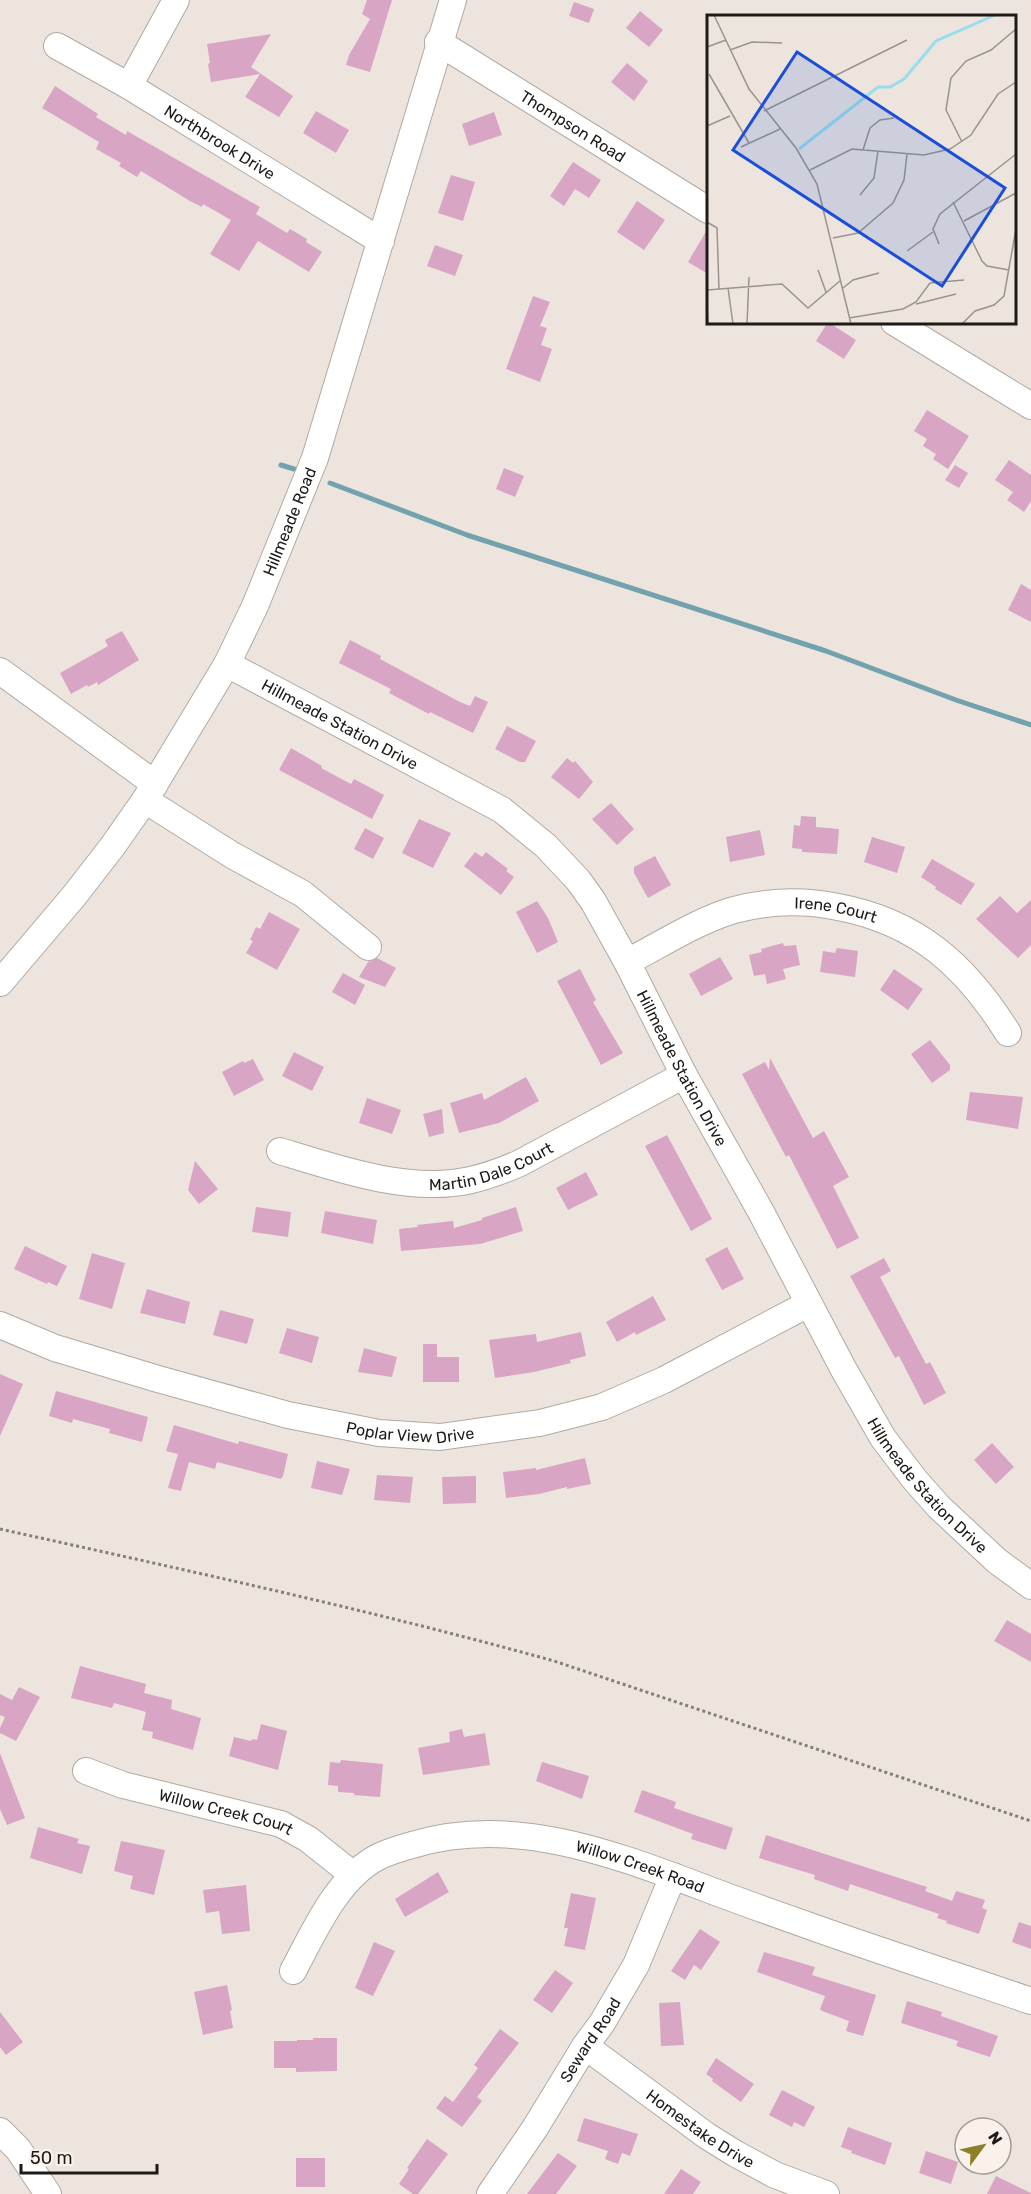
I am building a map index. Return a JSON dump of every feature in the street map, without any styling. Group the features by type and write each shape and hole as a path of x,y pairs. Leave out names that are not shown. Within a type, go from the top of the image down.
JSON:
{"street":[{"path":"129,86 176,0"},
{"name":"Hillmeade Road","path":"0,983 74,896 112,847 150,792 227,664 271,568 315,458 438,42 453,0"},
{"name":"Thompson Road","path":"438,42 707,209"},
{"name":"Northbrook Drive","path":"57,46 129,86 381,241"},
{"path":"897,324 1031,406"},
{"name":"Hillmeade Station Drive","path":"227,664 492,805 531,832 578,880 593,901 627,962 684,1075 761,1212 808,1304 872,1418 895,1454 939,1507 997,1561 1031,1586"},
{"path":"0,671 232,855 303,894 368,947"},
{"name":"Irene Court","path":"627,962 702,923 737,910 789,902 820,903 889,920 926,941 972,983 1008,1033"},
{"name":"Martin Dale Court","path":"280,1151 343,1169 415,1183 470,1180 520,1163 684,1075"},
{"name":"Poplar View Drive","path":"0,1325 55,1348 288,1415 379,1433 440,1437 540,1423 602,1407 664,1380 808,1304"},
{"name":"Willow Creek Court","path":"86,1771 123,1785 281,1824 308,1839 352,1874"},
{"name":"Willow Creek Road","path":"293,1971 339,1891 352,1874 378,1857 428,1840 474,1833 500,1833 554,1840 604,1852 855,1943 1031,2001"},
{"name":"Seward Road","path":"490,2194 602,2023 636,1965 673,1876"},
{"name":"Homestake Drive","path":"585,2046 736,2154 775,2175 826,2194"},
{"path":"0,2131 18,2149 48,2194"}],"path":[{"path":"0,1529 221,1578 522,1652 1031,1821"}],"building":[{"path":"367,0 392,0 370,72 346,65 349,55 370,19 362,14"},
{"path":"574,2 594,9 589,23 569,16"},
{"path":"640,11 663,30 649,47 626,28"},
{"path":"271,34 251,67 293,96 279,117 245,97 260,74 211,82 208,64 210,63 207,44"},
{"path":"627,63 648,81 634,101 611,82"},
{"path":"55,86 98,114 96,117 126,135 127,131 260,207 256,214 287,233 290,229 307,239 306,242 322,252 309,272 258,241 239,271 210,254 231,220 203,204 202,207 190,201 141,171 137,177 119,166 121,163 96,149 99,142 42,108"},
{"path":"316,111 349,130 336,153 303,133"},
{"path":"494,112 502,135 469,146 462,124"},
{"path":"573,162 601,180 589,198 575,189 564,206 550,196"},
{"path":"451,175 475,182 463,221 438,213"},
{"path":"637,201 665,220 644,250 617,232"},
{"path":"707,230 707,273 688,262"},
{"path":"435,245 463,255 455,276 427,266"},
{"path":"533,296 550,302 540,326 547,328 541,345 552,349 540,382 506,369"},
{"path":"827,324 831,324 856,340 844,359 816,341"},
{"path":"927,410 969,436 948,469 933,459 936,454 923,446 927,439 914,431"},
{"path":"1009,460 1031,475 1031,501 1024,512 1007,500 1013,492 995,480"},
{"path":"955,465 968,473 959,488 945,480"},
{"path":"504,468 524,476 515,497 496,489"},
{"path":"1021,584 1031,590 1031,622 1008,610"},
{"path":"122,631 139,660 98,685 97,682 88,687 87,685 71,694 60,673 108,646 105,640"},
{"path":"350,640 381,656 380,659 460,702 470,706 475,696 488,702 473,733 430,712 429,714 389,693 391,689 339,663"},
{"path":"507,726 536,741 525,762 520,762 495,749"},
{"path":"291,748 351,784 354,779 384,795 372,819 279,770"},
{"path":"567,758 573,763 575,761 593,782 579,799 551,777"},
{"path":"611,803 634,829 617,845 592,819"},
{"path":"801,816 816,817 816,827 839,829 837,854 802,852 802,849 792,848 794,825 800,826"},
{"path":"419,819 451,833 433,868 402,853"},
{"path":"365,828 384,838 373,859 354,849"},
{"path":"760,830 765,855 730,862 726,837"},
{"path":"872,837 905,847 897,873 864,862"},
{"path":"475,852 482,857 486,852 508,869 506,871 514,877 501,895 464,866"},
{"path":"655,856 671,885 648,898 634,873 634,867"},
{"path":"932,859 975,884 961,905 935,889 936,887 921,877"},
{"path":"1000,896 1017,913 1031,900 1031,945 1018,958 976,919"},
{"path":"537,901 548,918 558,942 537,953 516,912"},
{"path":"269,912 300,929 277,970 246,953 253,941 250,940 256,927 260,929"},
{"path":"783,943 784,946 796,945 800,965 783,969 786,979 767,984 765,974 754,976 749,955"},
{"path":"837,948 858,951 855,977 820,972 823,951 835,953"},
{"path":"720,957 733,979 701,996 689,974"},
{"path":"377,958 396,968 385,987 359,977 368,962"},
{"path":"580,969 596,1000 593,1002 623,1053 601,1065 557,981"},
{"path":"894,969 923,989 908,1010 880,990"},
{"path":"343,973 365,985 355,1005 332,992"},
{"path":"930,1040 950,1065 950,1070 932,1083 911,1054"},
{"path":"294,1052 324,1067 312,1091 282,1076"},
{"path":"770,1058 813,1138 824,1131 849,1177 833,1186 859,1238 837,1249 789,1155 786,1157 742,1074 765,1062 769,1070"},
{"path":"253,1059 264,1080 234,1096 222,1072 243,1061 244,1063"},
{"path":"526,1077 539,1101 499,1123 459,1133 450,1103 482,1093 484,1100"},
{"path":"970,1092 1023,1097 1018,1129 966,1120"},
{"path":"367,1098 401,1110 392,1134 359,1123"},
{"path":"442,1109 444,1133 429,1137 423,1114"},
{"path":"667,1135 712,1219 691,1231 645,1146"},
{"path":"195,1161 218,1189 199,1204 188,1190"},
{"path":"586,1172 598,1195 568,1210 556,1188"},
{"path":"256,1207 291,1212 288,1237 252,1232"},
{"path":"516,1207 523,1231 480,1244 401,1251 399,1229 453,1221 454,1228"},
{"path":"325,1211 377,1220 373,1244 321,1233"},
{"path":"25,1246 67,1266 57,1286 48,1282 47,1284 14,1269"},
{"path":"727,1247 744,1279 722,1290 705,1259"},
{"path":"92,1253 125,1263 112,1309 79,1299"},
{"path":"884,1258 891,1271 880,1277 926,1364 930,1362 946,1393 924,1405 899,1356 895,1358 850,1276"},
{"path":"147,1289 190,1302 185,1324 140,1313"},
{"path":"653,1296 666,1320 617,1342 606,1322"},
{"path":"220,1310 254,1319 247,1344 213,1335"},
{"path":"287,1328 319,1337 312,1363 279,1353"},
{"path":"581,1332 586,1356 570,1360 571,1363 534,1372 495,1378 489,1340 536,1334 537,1342"},
{"path":"423,1344 437,1344 437,1357 459,1357 459,1382 423,1382"},
{"path":"364,1348 397,1357 392,1377 358,1372"},
{"path":"0,1374 23,1384 0,1436"},
{"path":"56,1391 148,1417 142,1442 109,1433 110,1429 73,1419 72,1423 49,1416"},
{"path":"174,1425 238,1444 239,1441 288,1454 283,1476 281,1479 217,1462 215,1469 189,1462 181,1491 168,1488 178,1454 166,1451"},
{"path":"992,1443 1014,1467 996,1484 974,1460"},
{"path":"585,1458 591,1484 506,1498 503,1472 536,1468 536,1470"},
{"path":"317,1461 350,1469 342,1495 311,1488"},
{"path":"377,1475 413,1477 410,1503 374,1500"},
{"path":"476,1476 476,1503 443,1504 442,1477"},
{"path":"1007,1620 1031,1634 1031,1662 994,1641"},
{"path":"80,1666 146,1684 144,1693 172,1700 171,1709 201,1718 193,1750 152,1738 153,1732 142,1730 146,1712 114,1703 112,1708 71,1698"},
{"path":"19,1687 40,1697 16,1741 0,1733 5,1717 0,1715 0,1694 12,1700"},
{"path":"261,1724 287,1731 278,1770 229,1756 234,1737 257,1740"},
{"path":"462,1729 464,1737 485,1733 490,1765 423,1775 418,1748 450,1742 449,1732"},
{"path":"0,1753 25,1818 7,1825 0,1809"},
{"path":"341,1760 383,1764 380,1797 338,1792 338,1786 328,1785 330,1762 340,1763"},
{"path":"542,1762 589,1776 582,1799 536,1781"},
{"path":"642,1790 676,1802 674,1808 733,1828 726,1850 691,1839 693,1834 634,1812"},
{"path":"38,1827 79,1839 77,1843 90,1846 82,1874 30,1858"},
{"path":"766,1835 927,1887 925,1891 952,1901 956,1891 985,1900 982,1908 987,1910 979,1934 946,1923 947,1921 937,1918 939,1914 850,1884 848,1891 814,1879 815,1875 759,1858"},
{"path":"121,1841 165,1850 154,1895 130,1889 133,1876 114,1871"},
{"path":"438,1872 449,1892 405,1917 395,1899"},
{"path":"246,1885 250,1931 222,1934 219,1911 206,1913 203,1890"},
{"path":"571,1893 596,1898 585,1950 564,1946 568,1928 564,1928"},
{"path":"1019,1922 1031,1926 1031,1949 1012,1942"},
{"path":"700,1929 720,1942 701,1970 694,1965 685,1980 671,1971"},
{"path":"374,1942 395,1951 373,1996 355,1988"},
{"path":"764,1952 815,1967 812,1975 876,1995 863,2036 846,2031 849,2021 820,2009 825,1996 757,1972"},
{"path":"555,1970 573,1983 552,2013 533,2000"},
{"path":"227,1985 233,2028 203,2035 194,1992"},
{"path":"907,2001 942,2012 941,2016 998,2036 990,2057 956,2046 958,2041 901,2023"},
{"path":"680,2002 684,2045 661,2046 659,2003"},
{"path":"0,2012 23,2042 6,2055 0,2047"},
{"path":"500,2029 519,2043 477,2097 482,2101 462,2127 436,2108 445,2096 453,2102 478,2068 474,2065"},
{"path":"313,2038 337,2038 337,2071 296,2072 296,2068 274,2068 274,2041 313,2040"},
{"path":"716,2058 754,2084 741,2102 706,2074"},
{"path":"782,2090 815,2107 804,2127 794,2122 792,2127 769,2115"},
{"path":"584,2118 638,2134 630,2156 622,2153 618,2164 605,2159 608,2151 577,2141"},
{"path":"848,2127 892,2143 885,2165 841,2147"},
{"path":"427,2139 448,2154 418,2194 413,2194 399,2184"},
{"path":"926,2151 953,2160 954,2176 951,2184 919,2173"},
{"path":"558,2153 577,2166 556,2194 527,2194"},
{"path":"296,2158 325,2158 325,2187 296,2187"},
{"path":"681,2169 701,2182 693,2194 664,2194"},
{"path":"996,2176 1031,2193 1031,2194 987,2194"}],"waterway":[{"path":"281,465 294,469"},
{"path":"330,483 467,535 826,651 956,700 1031,725"}]}
